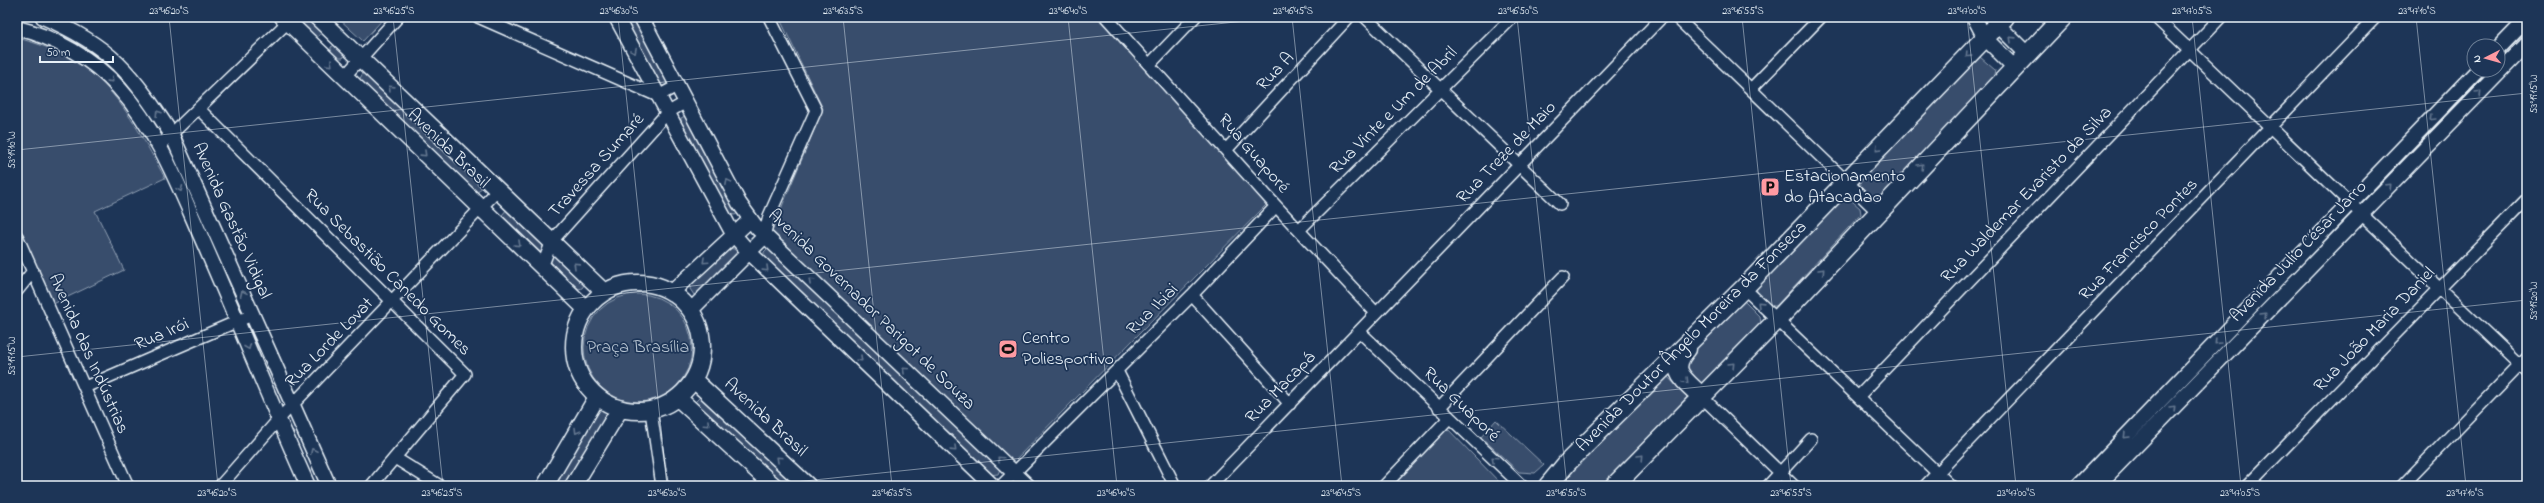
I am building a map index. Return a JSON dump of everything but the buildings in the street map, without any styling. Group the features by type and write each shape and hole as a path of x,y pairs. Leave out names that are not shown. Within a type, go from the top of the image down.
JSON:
{"main road":[{"name":"Avenida Brasil","path":"317,17 604,292"},
{"path":"1614,486 1777,320 2014,67 2063,17"},
{"name":"Avenida Brasil","path":"285,20 586,309"},
{"name":"Avenida Doutor Ângelo Moreira da Fonseca","path":"1548,486 1567,463 1744,288 1846,180 1985,38 1998,20"},
{"path":"308,42 322,44 326,41 330,29"},
{"path":"645,283 672,292 691,310 699,326 702,344 700,362 694,380 678,398 665,406 651,411 636,412 620,409 597,397 586,386 578,371 574,356 577,329 586,309 604,292 624,284 645,283"},
{"path":"1691,340 1691,345 1679,358 1678,370 1683,378 1702,397"},
{"name":"Avenida Brasil","path":"694,380 808,486"},
{"path":"545,486 597,397"},
{"path":"678,398 774,486"},
{"path":"573,486 620,409"}],"street":[{"name":"Avenida Gastão Vidigal","path":"43,17 78,34 118,61 144,92 172,135 329,486"},
{"path":"344,77 362,59 398,17"},
{"path":"478,17 658,96"},
{"path":"616,17 733,234 749,252 993,486"},
{"name":"Avenida Governador Parigot de Souza","path":"641,17 750,220 764,237 1028,486"},
{"path":"691,310 764,237 770,216 816,110 768,17"},
{"name":"Rua Guaporé","path":"1106,17 1227,149 1276,206 1376,313"},
{"path":"1150,64 1195,17"},
{"name":"Rua A","path":"1227,149 1349,17"},
{"path":"1365,17 1560,204"},
{"name":"Rua Vinte e Um de Abril","path":"1299,230 1513,17"},
{"name":"Rua Treze de Maio","path":"1376,313 1662,17"},
{"path":"1676,17 1752,88 1878,212"},
{"path":"1752,88 1821,17"},
{"path":"1974,17 1985,38 2014,67"},
{"path":"2155,17 2439,288 2524,365 2402,486"},
{"name":"Rua Waldemar Evaristo da Silva","path":"1858,397 2221,17"},
{"name":"Rua Francisco Pontes","path":"1925,486 2376,17"},
{"path":"2506,41 2527,19"},
{"path":"159,146 199,109 285,20"},
{"path":"1998,20 2027,54"},
{"name":"Avenida Gastão Vidigal","path":"17,28 48,37 100,70 127,97 159,146 238,321 278,420 308,486"},
{"name":"Avenida Julio César Jarro","path":"2097,486 2527,44"},
{"name":"Avenida Julio César Jarro","path":"2078,486 2351,204 2470,78"},
{"path":"658,96 678,86"},
{"name":"Travessa Sumaré","path":"552,241 667,113 686,102"},
{"name":"Rua Sebastião Canedo Gomes","path":"199,109 392,303 465,374 371,486"},
{"name":"Rua Lorde Lovat","path":"220,486 278,420 482,209 498,190"},
{"name":"Rua João Maria Daniel","path":"2248,486 2527,199"},
{"name":"Rua Ibiai","path":"1000,486 1192,295 1276,206"},
{"path":"672,292 733,234 750,220 770,216"},
{"name":"Avenida das Indústrias","path":"17,236 128,486"},
{"path":"542,267 552,241"},
{"path":"17,291 33,272"},
{"path":"1439,408 1563,277"},
{"path":"1744,288 1951,486"},
{"path":"1192,295 1290,404"},
{"name":"Rua Macapá","path":"1210,486 1360,332 1376,313"},
{"name":"Rua Irói","path":"85,387 252,315"},
{"name":"Rua Guaporé","path":"1360,332 1522,486"},
{"path":"1117,371 1175,486"},
{"path":"1702,397 1794,486"},
{"path":"651,411 662,486"},
{"path":"1384,486 1450,418"},
{"path":"1768,486 1811,439"},
{"path":"395,458 440,486"}],"green space":[{"path":"294,17 310,17 324,31 316,38"},
{"path":"337,17 385,17 363,41"},
{"path":"623,17 638,17 671,83 666,87 660,86"},
{"name":"Centro Poliesportivo","path":"779,17 1097,17 1267,204 1013,462 770,235 823,109"},
{"path":"2527,29 2527,37 2506,59 2506,51"},
{"path":"17,38 46,47 70,59 91,73 108,89 137,129 165,178 95,211 124,270 51,305 17,226"},
{"path":"336,44 346,53 343,58 338,58 331,51 331,47"},
{"path":"1980,57 1995,70 1993,79 1879,199 1873,199 1860,185 1860,180 1975,60"},
{"path":"363,73 365,73 483,186 477,193 359,80"},
{"path":"2479,78 2487,78 2361,207 2357,204"},
{"path":"685,116 738,213 735,215 728,214 681,123 681,118"},
{"path":"1845,195 1860,208 1861,214 1776,306 1770,306 1759,296 1756,288"},
{"path":"508,208 586,282 582,288 579,289 502,215"},
{"path":"2348,212 2351,216 2091,486 2084,486"},
{"path":"728,248 734,249 738,253 736,258 699,295 694,295 690,289 691,285"},
{"path":"768,248 1000,469 998,474 989,475 764,258 764,252"},
{"name":"Praça Brasília","path":"638,294 659,298 676,310 688,327 692,348 688,369 676,386 659,398 638,402 617,398 600,386 588,369 584,348 588,327 600,310 617,298"},
{"path":"1743,300 1760,317 1761,324 1703,383 1696,386 1680,366 1694,348"},
{"path":"1665,374 1687,397 1606,486 1556,486"},
{"path":"701,396 796,486 780,486 693,404"},
{"path":"601,408 610,414 567,486 553,486"},
{"path":"1496,420 1544,465 1535,473 1519,472 1481,437"},
{"path":"1446,427 1503,486 1390,486"}],"place":[{"name":"Estacionamento do Atacadao","path":"1770,187"},
{"name":"Centro Poliesportivo","path":"1008,349"}]}
